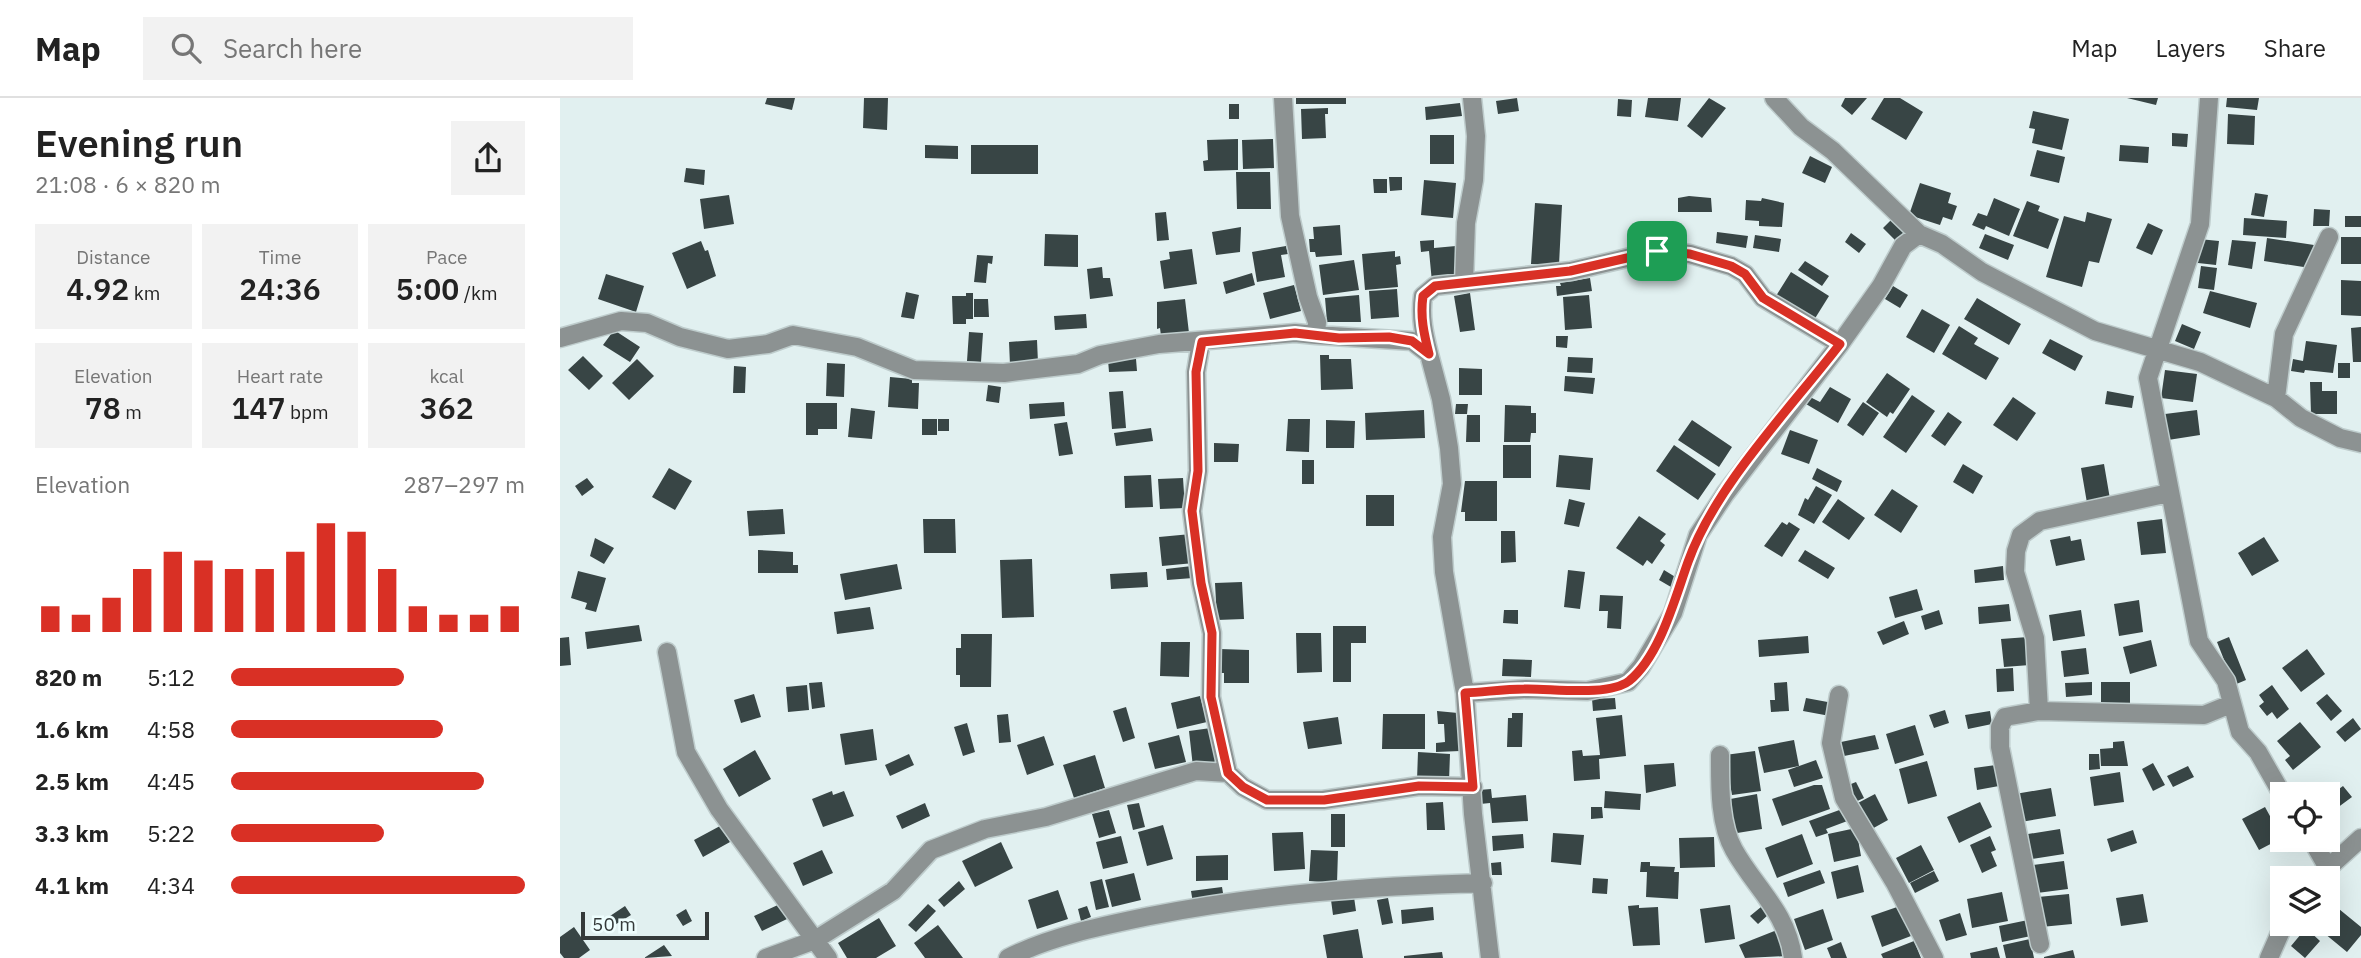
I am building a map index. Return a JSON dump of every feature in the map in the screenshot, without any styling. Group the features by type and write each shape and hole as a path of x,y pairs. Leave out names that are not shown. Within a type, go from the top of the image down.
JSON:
{"street":[{"path":"1283,98 1290,216 1308,297 1317,322 1316,335"},
{"path":"1464,283 1466,223 1474,180 1476,136 1472,98"},
{"path":"1774,98 1801,127 1833,151 1919,234 1942,244 1982,272 2095,331 2200,362 2276,398 2301,418 2340,438 2361,443"},
{"path":"2210,98 2200,224 2148,378 2199,641 2226,681 2240,732 2258,752 2275,782"},
{"path":"1465,693 1526,689 1587,691 1628,682 1641,667 1673,613 1698,535 1767,436 1840,344 1881,286 1903,246 1919,234"},
{"path":"2276,398 2284,334 2329,237"},
{"path":"1490,958 1473,814 1465,693 1444,572 1442,537 1452,484 1441,399 1421,320 1423,296 1435,286 1570,271 1657,251 1690,254 1731,266 1745,274 1763,298 1840,344"},
{"path":"560,338 621,321 647,323 680,337 729,349 768,344 793,335 857,347 914,370 1004,373 1077,364 1100,355 1159,344 1295,333 1412,341 1429,354"},
{"path":"1202,342 1196,372 1198,459 1192,511 1201,583 1212,633 1211,697 1228,773 1243,787 1267,800 1324,800 1419,786 1473,787"},
{"path":"2039,711 2035,638 2015,572 2016,551 2021,534 2040,521 2169,494"},
{"path":"667,652 686,752 719,809 828,958"},
{"path":"1839,695 1831,743 1844,798 1934,958"},
{"path":"2040,944 2023,850 2013,820 2000,727 2005,717 2039,711 2204,715 2231,704"},
{"path":"1720,755 1726,827 1733,849 1790,934 1793,958"},
{"path":"766,958 815,940 893,891 930,850 985,829 1046,817 1196,771 1228,773"},
{"path":"2331,866 2361,838"},
{"path":"1008,958 1031,946 1121,922 1232,900 1373,886 1483,883"},
{"path":"2269,958 2279,936"}],"building":[{"path":"767,98 795,98 792,110 765,104"},
{"path":"864,98 888,98 887,130 863,128"},
{"path":"1296,98 1346,98 1346,104 1296,104"},
{"path":"1517,98 1519,111 1498,114 1496,101"},
{"path":"1648,98 1681,98 1678,121 1645,117"},
{"path":"1709,98 1726,108 1702,138 1687,126"},
{"path":"1845,98 1867,98 1852,115 1841,106"},
{"path":"1884,98 1900,98 1923,112 1906,140 1871,119"},
{"path":"2127,98 2158,98 2156,105"},
{"path":"2227,98 2259,98 2257,110 2226,107"},
{"path":"1618,99 1632,100 1631,117 1617,116"},
{"path":"1460,103 1462,116 1426,120 1425,107"},
{"path":"1229,104 1239,104 1239,119 1229,119"},
{"path":"1328,108 1328,114 1325,114 1326,138 1302,139 1301,109"},
{"path":"2033,111 2069,119 2062,150 2032,143 2035,129 2029,128"},
{"path":"2228,114 2255,116 2254,145 2227,144"},
{"path":"2172,133 2188,134 2187,147 2172,146"},
{"path":"1430,135 1454,135 1454,164 1430,164"},
{"path":"1238,139 1238,170 1204,171 1203,161 1208,160 1207,140"},
{"path":"1273,139 1274,168 1243,169 1242,140"},
{"path":"925,145 958,146 958,159 925,158"},
{"path":"971,145 1038,145 1038,174 971,174"},
{"path":"2120,145 2149,147 2148,163 2119,161"},
{"path":"2037,150 2065,157 2059,183 2030,176"},
{"path":"1810,156 1832,167 1825,183 1802,173"},
{"path":"686,168 705,170 704,185 684,182"},
{"path":"1236,172 1270,172 1271,209 1237,209"},
{"path":"1389,177 1402,177 1402,190 1390,191"},
{"path":"1373,179 1387,179 1387,193 1374,193"},
{"path":"1424,180 1456,183 1453,218 1421,215"},
{"path":"1920,183 1951,193 1948,203 1957,206 1952,220 1943,217 1940,225 1909,215"},
{"path":"2255,193 2268,195 2264,217 2251,215"},
{"path":"729,195 734,224 704,229 700,199"},
{"path":"1678,198 1711,198 1712,212 1678,212"},
{"path":"1762,198 1784,203 1782,227 1759,226 1759,221 1745,220 1746,200 1761,201"},
{"path":"1994,198 2020,209 2009,236 1986,226 1984,230 1972,225 1978,213 1987,216"},
{"path":"2027,201 2040,206 2038,211 2059,219 2048,249 2013,236"},
{"path":"1535,203 1562,205 1559,265 1531,264"},
{"path":"2314,209 2330,210 2329,226 2313,226"},
{"path":"1166,212 1169,240 1157,241 1155,213"},
{"path":"2087,212 2112,219 2099,263 2089,261 2082,287 2046,277 2064,216 2085,222"},
{"path":"2345,216 2361,216 2361,227 2345,227"},
{"path":"1893,218 1908,233 1898,243 1883,228"},
{"path":"2244,218 2287,221 2286,238 2243,235"},
{"path":"2148,223 2163,230 2152,255 2136,248"},
{"path":"1340,225 1342,255 1316,257 1315,252 1310,252 1309,239 1314,239 1313,227"},
{"path":"1663,226 1664,241 1632,243 1630,228"},
{"path":"1241,227 1240,252 1216,255 1212,232"},
{"path":"1717,232 1748,236 1746,248 1716,243"},
{"path":"1851,233 1866,244 1859,253 1845,242"},
{"path":"1045,234 1078,235 1078,267 1044,266"},
{"path":"1985,234 2014,245 2008,260 1979,248"},
{"path":"1755,235 1781,239 1779,252 1753,248"},
{"path":"2341,237 2361,237 2361,264 2341,264"},
{"path":"2267,238 2314,245 2310,268 2264,261"},
{"path":"2199,239 2219,241 2216,265 2198,263"},
{"path":"1434,240 1434,248 1456,246 1458,280 1432,282 1429,251 1421,252 1420,241"},
{"path":"2232,240 2256,242 2252,269 2228,265"},
{"path":"701,241 705,251 708,250 716,276 687,289 672,253"},
{"path":"1286,246 1288,254 1281,255 1285,277 1257,282 1252,252"},
{"path":"1192,249 1197,284 1164,289 1160,261 1170,259 1169,252"},
{"path":"1395,251 1395,257 1400,256 1401,264 1396,265 1398,287 1365,290 1362,254"},
{"path":"977,255 993,256 992,264 988,263 986,283 974,282"},
{"path":"1354,260 1359,290 1323,295 1319,265"},
{"path":"1805,261 1829,276 1822,286 1798,270"},
{"path":"2201,266 2217,268 2214,290 2198,288"},
{"path":"1102,267 1103,278 1110,278 1113,296 1090,299 1087,269"},
{"path":"1791,272 1829,296 1814,320 1776,296"},
{"path":"1252,273 1255,285 1226,294 1223,282"},
{"path":"606,274 644,286 636,312 598,299"},
{"path":"1590,278 1592,291 1557,296 1556,286 1561,286 1560,283"},
{"path":"2341,280 2361,281 2361,316 2341,315"},
{"path":"1294,285 1301,311 1270,319 1263,293"},
{"path":"1893,286 1908,295 1900,308 1885,299"},
{"path":"1397,289 1399,317 1371,319 1369,291"},
{"path":"2210,291 2257,303 2250,328 2203,313"},
{"path":"906,292 919,295 914,319 901,317"},
{"path":"966,293 973,293 973,319 966,319 966,324 953,324 952,296 966,296"},
{"path":"1470,293 1475,330 1460,332 1454,296"},
{"path":"1359,295 1361,322 1327,322 1325,298"},
{"path":"1589,295 1592,328 1565,330 1563,297"},
{"path":"1977,298 2021,324 2009,345 1964,319"},
{"path":"974,299 988,299 989,317 974,317"},
{"path":"1185,299 1189,333 1161,336 1160,328 1157,329 1157,302"},
{"path":"1922,309 1950,325 1934,353 1906,337"},
{"path":"1086,314 1087,328 1055,330 1054,316"},
{"path":"2182,324 2201,332 2194,349 2175,341"},
{"path":"1959,326 1978,338 1974,344 1999,358 1986,380 1942,354"},
{"path":"2361,327 2361,362 2353,362 2351,328"},
{"path":"614,330 640,347 630,362 603,345"},
{"path":"969,332 983,333 981,362 967,361"},
{"path":"1556,336 1568,336 1567,348 1556,347"},
{"path":"2050,339 2083,356 2075,371 2042,353"},
{"path":"1037,340 1038,363 1010,365 1009,342"},
{"path":"2306,341 2337,345 2333,373 2291,371 2293,359 2303,361"},
{"path":"1320,355 1329,355 1329,359 1351,359 1353,389 1321,390"},
{"path":"583,356 603,376 589,390 568,370"},
{"path":"1568,357 1593,358 1592,373 1567,372"},
{"path":"637,359 654,376 629,400 612,383"},
{"path":"1136,359 1137,371 1109,372 1108,360"},
{"path":"827,363 845,364 844,397 826,396"},
{"path":"2338,363 2350,363 2350,378 2338,378"},
{"path":"734,366 746,367 745,393 733,393"},
{"path":"1459,368 1482,369 1482,395 1459,395"},
{"path":"2165,370 2197,374 2193,402 2161,398"},
{"path":"1887,373 1910,389 1893,414 1890,412 1887,417 1866,402"},
{"path":"1565,376 1595,378 1593,394 1564,391"},
{"path":"890,377 912,379 912,383 919,383 918,409 888,407"},
{"path":"2310,382 2322,382 2322,391 2337,391 2337,414 2311,414"},
{"path":"988,385 1001,387 999,403 986,401"},
{"path":"1830,387 1851,399 1838,423 1806,404 1810,397 1820,402"},
{"path":"1123,391 1126,428 1112,429 1109,392"},
{"path":"2107,391 2134,396 2132,408 2105,404"},
{"path":"1912,395 1935,411 1906,453 1883,437"},
{"path":"2013,397 2036,413 2017,441 1993,425"},
{"path":"1064,402 1065,416 1030,419 1029,404"},
{"path":"1863,402 1879,413 1863,436 1847,425"},
{"path":"806,403 837,403 837,429 818,429 818,435 806,435"},
{"path":"1456,404 1468,404 1467,414 1455,414"},
{"path":"1505,405 1531,406 1531,413 1536,413 1536,433 1531,433 1530,442 1504,442"},
{"path":"851,408 875,411 872,439 848,437"},
{"path":"1424,410 1425,438 1366,440 1365,413"},
{"path":"2197,410 2200,435 2168,440 2165,414"},
{"path":"1948,412 1962,422 1945,446 1931,436"},
{"path":"1467,415 1480,415 1480,442 1466,442"},
{"path":"922,419 937,419 937,435 922,435"},
{"path":"938,419 949,419 949,431 938,431"},
{"path":"1288,419 1310,419 1309,452 1286,451"},
{"path":"1326,420 1355,421 1354,448 1326,448"},
{"path":"1692,420 1732,447 1719,467 1678,440"},
{"path":"1067,422 1073,454 1059,456 1054,424"},
{"path":"1151,428 1153,441 1116,446 1114,433"},
{"path":"1790,430 1818,440 1809,464 1781,454"},
{"path":"1214,443 1239,444 1238,462 1214,462"},
{"path":"1503,445 1531,445 1531,478 1503,478"},
{"path":"1674,445 1716,474 1698,500 1656,471"},
{"path":"1559,455 1593,458 1590,490 1556,487"},
{"path":"1302,460 1314,460 1314,484 1302,484"},
{"path":"1963,464 1983,476 1973,494 1953,482"},
{"path":"2104,464 2110,499 2087,503 2081,468"},
{"path":"669,468 692,481 675,510 652,497"},
{"path":"1817,468 1842,481 1837,492 1812,479"},
{"path":"1151,475 1153,507 1125,508 1124,476"},
{"path":"587,478 594,487 582,496 575,486"},
{"path":"1183,478 1185,508 1160,509 1158,479"},
{"path":"1465,481 1497,481 1497,521 1465,521 1465,512 1461,512"},
{"path":"1816,486 1832,495 1814,524 1798,515 1805,498 1808,500"},
{"path":"1892,489 1918,506 1901,533 1874,515"},
{"path":"1366,495 1394,495 1394,526 1366,526"},
{"path":"1569,499 1585,503 1579,527 1564,524"},
{"path":"1838,499 1865,518 1849,540 1822,522"},
{"path":"783,509 785,534 749,536 747,511"},
{"path":"1639,516 1666,534 1660,541 1665,545 1652,564 1647,560 1643,566 1616,548"},
{"path":"923,519 955,519 956,553 924,553"},
{"path":"2162,519 2166,553 2141,555 2137,522"},
{"path":"1782,522 1787,525 1789,522 1800,529 1782,557 1764,546"},
{"path":"1501,531 1515,531 1516,562 1501,563"},
{"path":"1191,534 1194,563 1162,566 1159,537"},
{"path":"2070,536 2071,541 2081,539 2085,560 2056,566 2050,540"},
{"path":"2264,537 2279,561 2252,576 2238,553"},
{"path":"595,538 614,548 604,564 590,556"},
{"path":"758,550 793,552 793,565 798,565 798,573 758,573"},
{"path":"1805,550 1835,568 1828,579 1798,561"},
{"path":"1032,559 1034,617 1002,618 1000,560"},
{"path":"897,564 902,589 845,600 840,574"},
{"path":"1192,566 1193,578 1167,580 1166,569"},
{"path":"2003,566 2004,580 1975,583 1974,570"},
{"path":"1568,570 1585,572 1580,609 1564,607"},
{"path":"1664,570 1677,578 1671,587 1659,580"},
{"path":"578,571 606,578 596,612 585,609 587,603 571,598"},
{"path":"1147,572 1148,587 1111,589 1110,574"},
{"path":"1242,582 1244,619 1217,620 1215,583"},
{"path":"1917,589 1923,610 1895,618 1889,597"},
{"path":"1600,595 1623,596 1621,629 1607,628 1608,611 1599,611"},
{"path":"2139,600 2143,632 2119,636 2114,604"},
{"path":"2009,604 2011,621 1979,624 1978,607"},
{"path":"870,607 874,629 837,634 834,612"},
{"path":"1504,610 1518,610 1518,624 1503,623"},
{"path":"1939,610 1943,624 1925,630 1921,616"},
{"path":"2081,610 2085,636 2053,641 2049,615"},
{"path":"1904,621 1909,634 1883,645 1877,632"},
{"path":"639,625 642,641 587,649 585,632"},
{"path":"1333,626 1366,626 1366,643 1351,643 1351,682 1333,682"},
{"path":"1296,633 1321,633 1322,672 1297,673"},
{"path":"961,634 992,634 991,687 960,687 960,675 956,675 956,648 961,648"},
{"path":"1808,636 1809,653 1759,657 1758,640"},
{"path":"569,637 571,665 560,666 560,638"},
{"path":"2028,637 2030,665 2004,667 2001,639"},
{"path":"2229,637 2246,680 2234,685 2217,642"},
{"path":"2151,640 2157,666 2130,674 2123,647"},
{"path":"1161,642 1190,642 1189,677 1160,676"},
{"path":"2086,648 2089,674 2064,677 2061,651"},
{"path":"1220,649 1249,650 1249,683 1224,683 1224,673 1220,673"},
{"path":"2307,649 2325,674 2301,692 2282,668"},
{"path":"1503,659 1532,660 1531,677 1502,676"},
{"path":"2013,668 2014,691 1997,692 1996,669"},
{"path":"822,682 825,707 812,709 809,683"},
{"path":"1787,682 1789,711 1771,712 1770,700 1775,700 1774,683"},
{"path":"2092,682 2092,695 2066,697 2065,683"},
{"path":"2101,682 2130,682 2130,707 2101,706"},
{"path":"807,685 809,710 788,712 786,687"},
{"path":"2272,685 2289,709 2277,719 2272,712 2267,716 2259,706 2264,702 2259,695"},
{"path":"754,694 761,717 741,723 734,700"},
{"path":"2327,694 2342,711 2331,721 2316,703"},
{"path":"1200,696 1207,722 1177,729 1171,703"},
{"path":"1615,698 1616,709 1593,711 1592,699"},
{"path":"1806,698 1833,703 1830,716 1803,711"},
{"path":"1126,707 1135,738 1123,742 1113,711"},
{"path":"1945,710 1949,723 1934,728 1929,715"},
{"path":"1437,711 1458,713 1460,751 1436,752 1436,743 1445,742 1444,724 1438,724"},
{"path":"1990,711 1992,724 1968,729 1965,715"},
{"path":"1512,713 1523,713 1522,747 1507,747 1508,718 1512,718"},
{"path":"1008,714 1011,742 999,743 997,715"},
{"path":"1383,714 1425,714 1425,749 1382,749"},
{"path":"1622,715 1626,756 1599,759 1600,779 1574,781 1572,751 1582,750 1583,756 1600,755 1596,718"},
{"path":"1338,717 1342,744 1308,749 1303,722"},
{"path":"2353,718 2361,729 2345,742 2336,732"},
{"path":"2300,722 2321,747 2293,770 2285,760 2290,756 2277,741"},
{"path":"967,723 975,752 963,756 954,727"},
{"path":"1915,725 1924,755 1895,764 1886,734"},
{"path":"1211,728 1216,764 1193,767 1189,731"},
{"path":"873,729 877,760 845,765 840,734"},
{"path":"1179,735 1186,762 1155,769 1148,743"},
{"path":"1875,735 1879,749 1844,756 1841,742"},
{"path":"1044,736 1054,765 1027,775 1017,745"},
{"path":"1794,740 1799,766 1764,773 1758,747"},
{"path":"2124,741 2128,766 2101,766 2100,749 2113,748 2113,742"},
{"path":"755,750 771,779 739,797 723,769"},
{"path":"1755,751 1761,791 1732,795 1725,755"},
{"path":"1418,752 1450,754 1449,781 1417,780"},
{"path":"909,754 914,765 890,776 885,765"},
{"path":"2089,754 2099,754 2100,769 2089,770"},
{"path":"1095,755 1105,788 1074,798 1063,765"},
{"path":"1816,760 1823,778 1794,787 1788,770"},
{"path":"1927,761 1937,796 1908,804 1899,769"},
{"path":"1674,763 1676,786 1646,793 1644,765"},
{"path":"2153,763 2165,785 2153,791 2142,769"},
{"path":"1996,765 1999,786 1977,790 1974,768"},
{"path":"2188,766 2194,777 2173,787 2167,776"},
{"path":"2120,772 2124,802 2094,806 2090,777"},
{"path":"1856,782 1864,798 1853,803 1846,786"},
{"path":"1814,785 1822,785 1830,809 1782,826 1772,799"},
{"path":"2343,786 2352,797 2340,806 2340,788"},
{"path":"2051,788 2056,816 2021,822 2015,794"},
{"path":"1491,789 1492,798 1526,795 1528,821 1492,823 1490,803 1480,804 1479,790"},
{"path":"832,791 833,795 844,791 854,816 823,827 812,799"},
{"path":"1605,791 1641,794 1640,810 1604,808"},
{"path":"1757,794 1762,829 1731,834 1725,800"},
{"path":"1875,794 1888,820 1870,830 1856,804"},
{"path":"1443,802 1445,830 1427,830 1426,803"},
{"path":"1980,802 1992,827 1959,843 1947,817"},
{"path":"925,803 930,816 902,829 896,816"},
{"path":"1139,803 1145,827 1133,830 1127,805"},
{"path":"1591,807 1602,807 1603,818 1591,819"},
{"path":"2265,807 2270,816 2270,844 2259,850 2242,819"},
{"path":"1845,808 1850,820 1826,829 1828,833 1816,837 1809,821"},
{"path":"1109,810 1116,833 1099,838 1092,814"},
{"path":"1331,814 1345,814 1345,847 1331,847"},
{"path":"1163,825 1173,859 1147,866 1138,832"},
{"path":"720,826 730,842 703,857 694,840"},
{"path":"1856,828 1861,856 1834,862 1828,834"},
{"path":"2060,829 2064,854 2032,859 2028,834"},
{"path":"2133,830 2137,843 2111,852 2107,839"},
{"path":"1303,832 1305,869 1274,871 1272,833"},
{"path":"1553,833 1584,835 1581,865 1551,862"},
{"path":"1523,834 1524,848 1493,851 1492,836"},
{"path":"1802,834 1813,864 1777,878 1765,848"},
{"path":"1121,836 1128,863 1103,869 1096,842"},
{"path":"1990,836 1996,850 1991,852 1997,866 1982,873 1970,845"},
{"path":"1714,837 1715,867 1680,868 1679,838"},
{"path":"1001,842 1013,868 975,887 962,861"},
{"path":"1921,845 1934,870 1909,883 1896,858"},
{"path":"822,850 833,873 803,886 793,863"},
{"path":"1311,850 1338,851 1337,883 1309,881"},
{"path":"1228,855 1228,880 1196,881 1196,856"},
{"path":"2064,861 2068,889 2037,893 2033,865"},
{"path":"1501,862 1502,875 1492,875 1491,863"},
{"path":"1641,862 1650,862 1650,866 1675,867 1674,872 1679,872 1678,899 1646,897 1647,872 1640,872"},
{"path":"1858,865 1864,892 1837,899 1831,872"},
{"path":"1820,870 1825,883 1788,897 1783,883"},
{"path":"1934,871 1939,881 1915,893 1910,883"},
{"path":"1134,873 1141,900 1112,907 1105,880"},
{"path":"1593,878 1608,879 1607,894 1592,893"},
{"path":"1102,879 1109,907 1096,910 1090,882"},
{"path":"959,881 965,889 944,907 938,900"},
{"path":"1222,887 1224,899 1193,903 1191,891"},
{"path":"1058,890 1068,919 1037,929 1028,900"},
{"path":"2002,892 2008,921 1972,928 1967,899"},
{"path":"2069,894 2072,924 2041,927 2038,897"},
{"path":"2143,894 2148,922 2121,926 2116,898"},
{"path":"1354,897 1356,911 1333,915 1331,900"},
{"path":"1388,898 1393,923 1382,925 1377,900"},
{"path":"780,904 787,919 762,931 754,916"},
{"path":"928,904 936,911 916,932 908,925"},
{"path":"1639,905 1639,908 1658,907 1660,945 1633,946 1628,906"},
{"path":"1730,905 1735,939 1705,943 1700,909"},
{"path":"625,906 631,915 613,926 607,918"},
{"path":"1087,906 1091,917 1081,921 1078,909"},
{"path":"1900,906 1911,936 1882,947 1871,916"},
{"path":"1433,907 1434,920 1402,924 1401,910"},
{"path":"1761,907 1768,915 1758,924 1750,916"},
{"path":"686,909 692,921 683,926 676,915"},
{"path":"1823,909 1833,940 1805,950 1794,919"},
{"path":"2340,910 2361,927 2361,935 2347,952 2328,936 2340,936"},
{"path":"1960,913 1967,935 1946,941 1939,920"},
{"path":"879,918 896,946 876,958 847,958 838,943"},
{"path":"2028,920 2031,936 2002,942 1999,926"},
{"path":"938,925 963,958 925,958 914,943"},
{"path":"574,927 590,950 579,958 564,958 560,953 560,937"},
{"path":"1358,929 1363,958 1327,958 1323,935"},
{"path":"1777,930 1788,956 1745,958 1739,945"},
{"path":"2299,936 2315,936 2320,941 2305,958 2291,946"},
{"path":"2030,939 2034,958 2006,958 2003,945"},
{"path":"1914,941 1921,958 1883,958 1881,954"},
{"path":"1841,942 1847,958 1831,958 1827,948"},
{"path":"664,945 672,956 644,958"},
{"path":"1997,947 2000,958 1971,958 1970,953"},
{"path":"2073,950 2075,958 2044,958 2044,957"},
{"path":"1442,952 1443,958 1404,958 1404,956"}],"route":[{"path":"1657,251 1690,254 1731,266 1745,274 1763,298 1840,344 1767,436 1698,535 1673,613 1641,667 1628,682 1587,691 1526,689 1465,693 1473,787 1419,786 1371,790 1324,800 1267,800 1243,787 1228,773 1211,697 1212,633 1201,583 1198,542 1192,511 1198,471 1196,372 1202,342 1295,333 1339,338 1389,337 1412,341 1429,354 1421,320 1422,304 1423,296 1435,286 1570,271 1657,251"}]}
